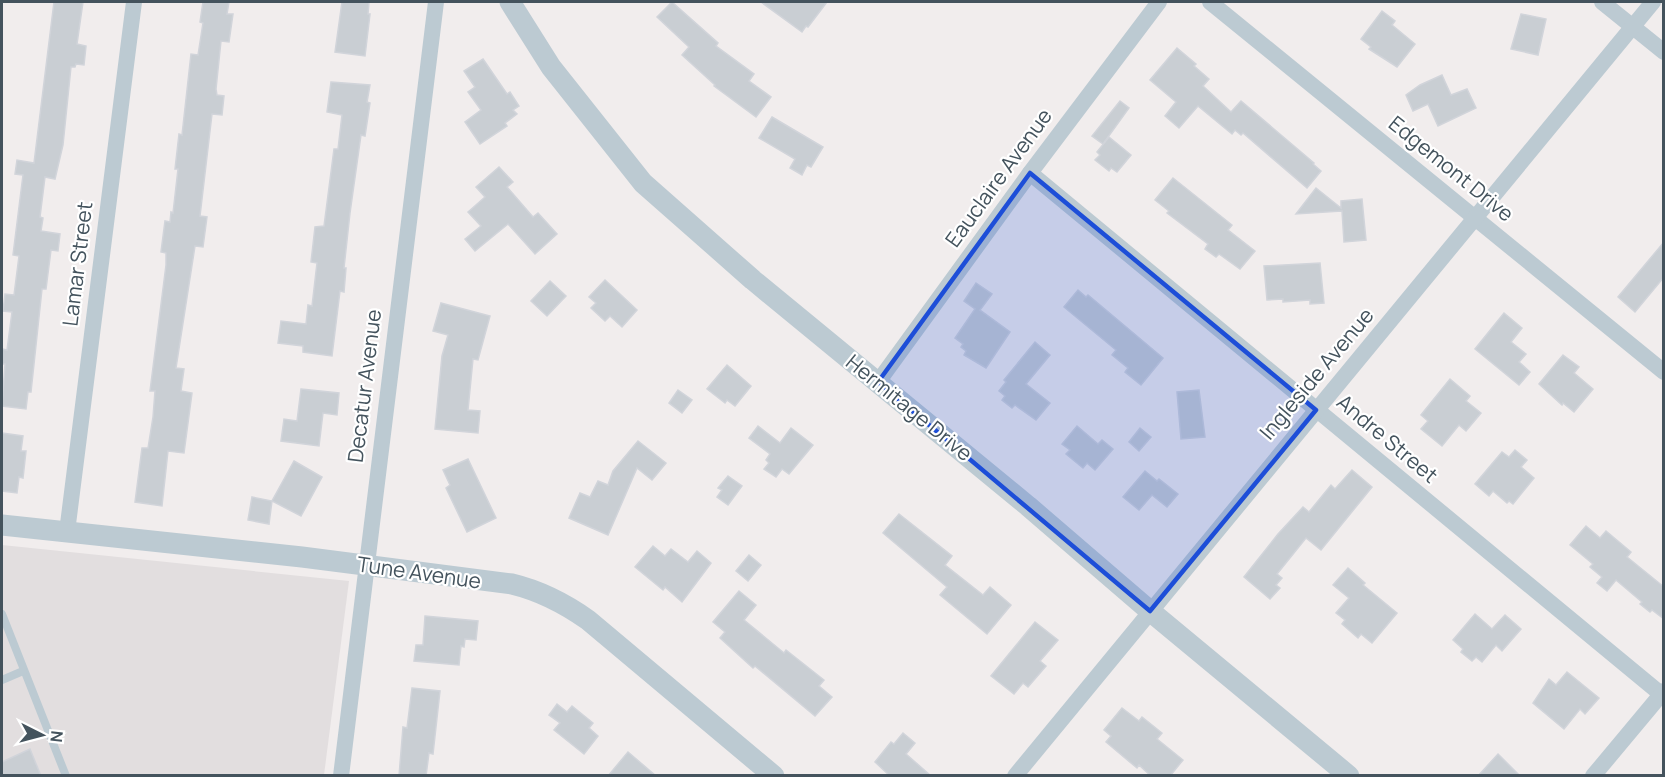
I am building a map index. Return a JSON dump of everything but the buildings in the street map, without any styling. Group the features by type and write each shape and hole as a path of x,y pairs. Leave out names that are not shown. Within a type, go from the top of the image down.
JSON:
{"street":[{"name":"Lamar Street","path":"67,532 134,2"},
{"name":"Decatur Avenue","path":"341,776 436,2"},
{"name":"Hermitage Drive","path":"510,2 551,67 643,183 753,280 1028,506 1150,611 1349,776"},
{"name":"Eauclaire Avenue","path":"878,382 1030,173 1159,2"},
{"name":"Edgemont Drive","path":"1210,2 1664,372"},
{"path":"1602,2 1664,52"},
{"name":"Ingleside Avenue","path":"1015,776 1653,2"},
{"name":"Andre Street","path":"1030,173 1662,693"},
{"name":"Tune Avenue","path":"2,525 302,557 512,584 532,589 553,598 588,620 774,776"},
{"path":"1593,776 1662,693"}],"lane":[{"path":"2,614 66,776"},
{"path":"2,681 23,671"}],"highlighted area":[{"path":"1030,173 1316,410 1150,611 878,382"}],"shaded area":[{"path":"2,545 349,581 324,775 2,775"}]}
